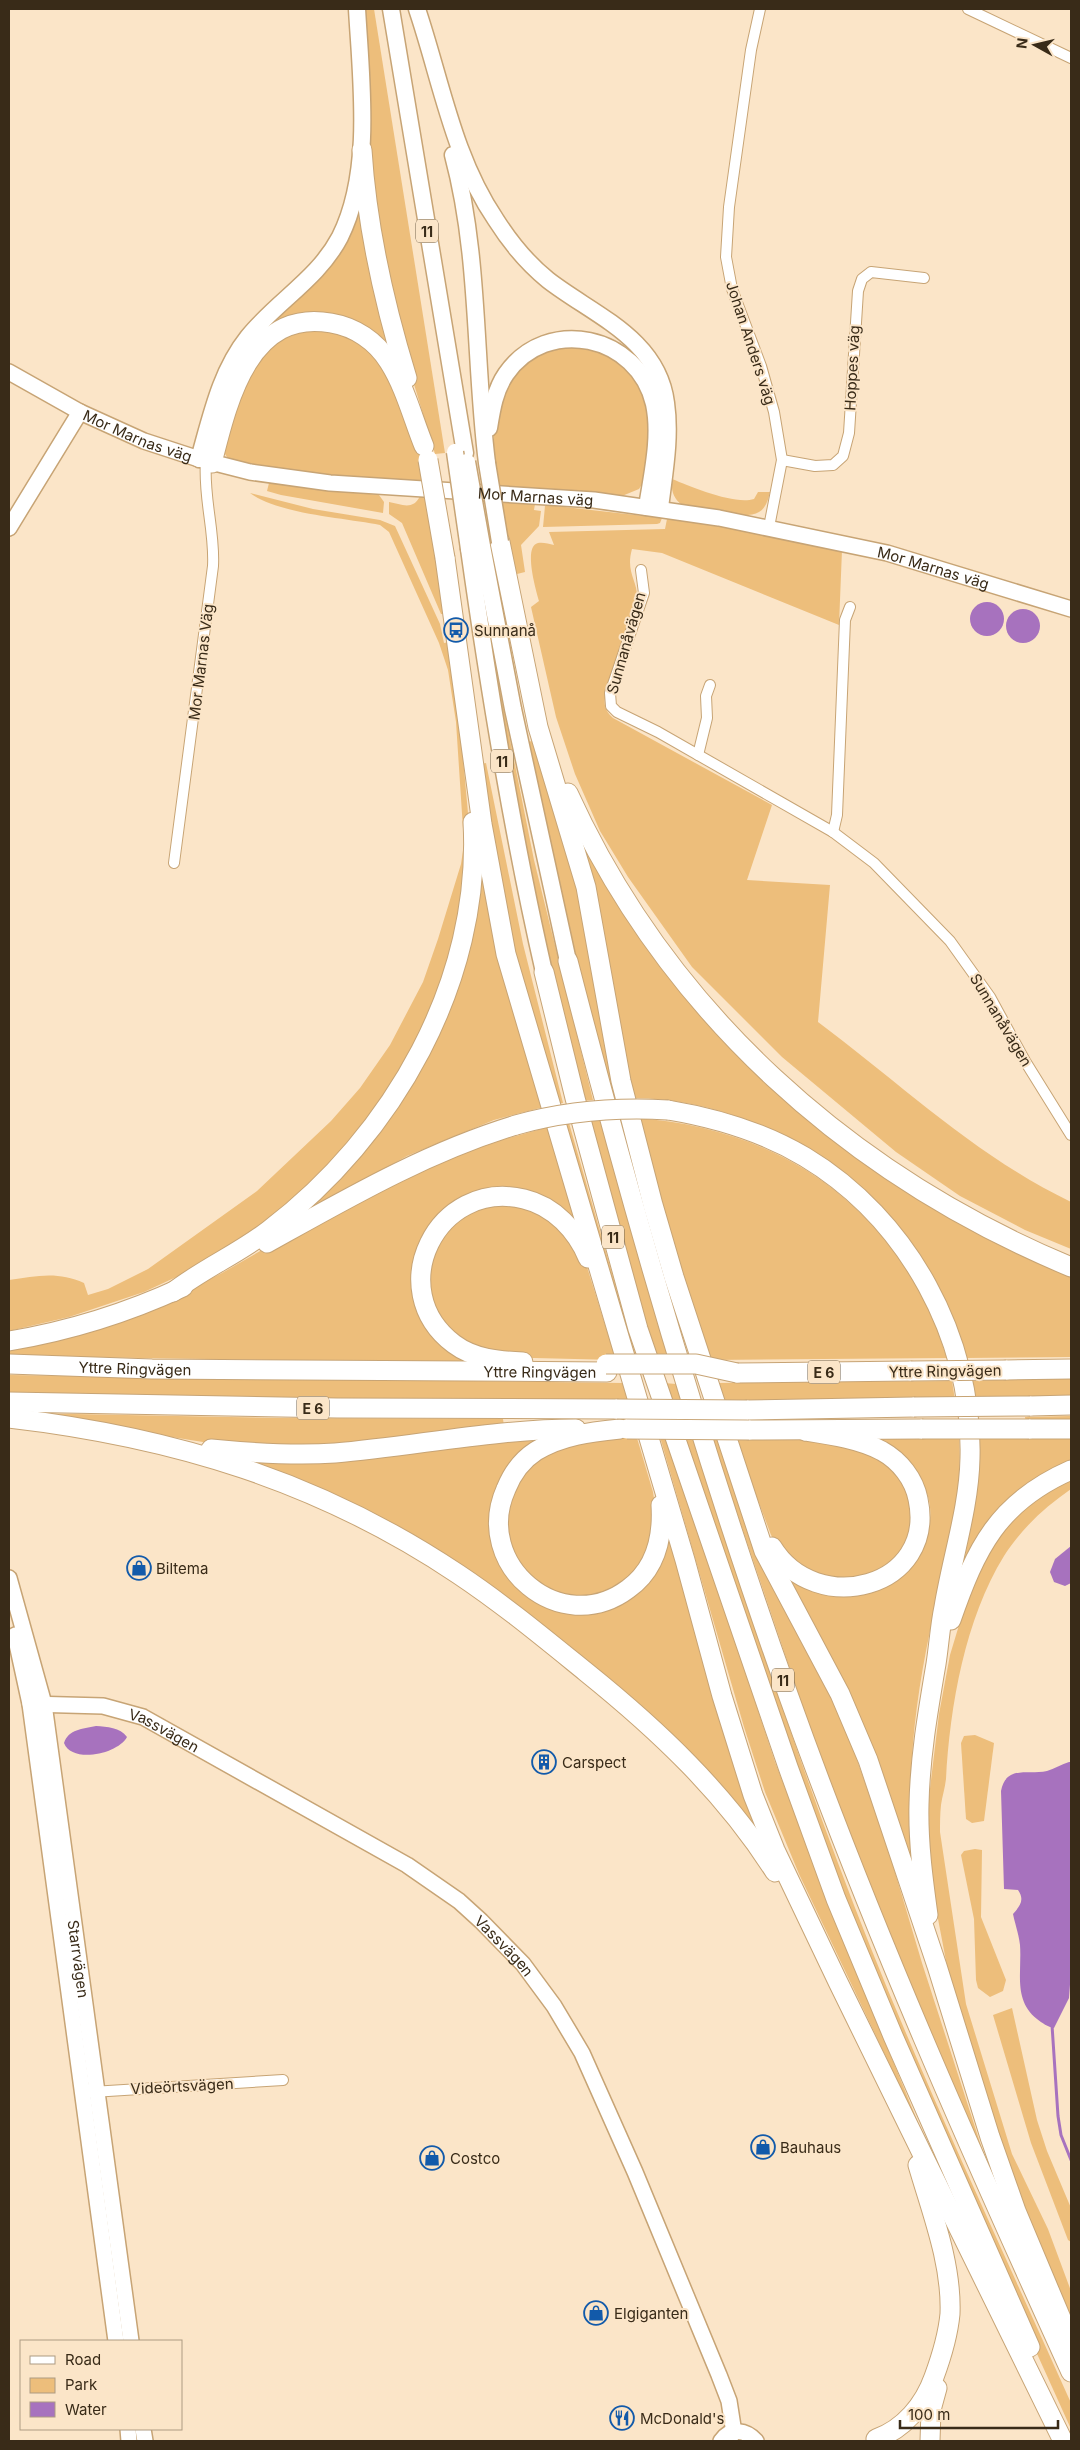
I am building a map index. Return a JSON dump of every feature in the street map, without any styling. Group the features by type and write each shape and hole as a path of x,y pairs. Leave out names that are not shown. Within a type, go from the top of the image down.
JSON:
{"highway":[{"path":"362,150 365,191 376,265 416,406 446,558 482,824 506,954 618,1338 629,1426 685,1560 722,1696 753,1795 775,1850 871,2052 902,2110 1063,2441"},
{"path":"205,461 231,395 252,356 264,342 281,331 296,324 315,321 349,328 365,337 383,354 401,387 426,453"},
{"path":"484,546 531,697 548,763 586,888 614,1046 653,1205 742,1486 764,1551 855,1727 882,1799 990,2136 1016,2211 1071,2342"},
{"path":"173,1292 198,1272 242,1248 268,1231 335,1170 385,1108 417,1059 430,1034 442,1006 462,946 470,886 474,831 463,674"},
{"path":"531,697 562,780 578,816 624,898 676,972 740,1046 812,1112 890,1172 982,1226 1071,1268"},
{"name":"11","path":"568,961 664,1316 722,1504 790,1700 868,1905 924,2041 1071,2372"},
{"name":"11","path":"544,972 575,1098 638,1329 788,1767 836,1899 922,2105 1071,2438"},
{"path":"9,1341 46,1334 102,1319 173,1292 407,1167 463,1142 541,1118 607,1109 668,1110 694,1114 750,1131 791,1150 829,1173 861,1200 888,1229 922,1276 938,1306 958,1355 968,1420 970,1457 968,1485 943,1608 926,1723 918,1806 923,1877 937,1966"},
{"path":"607,1368 488,1359 455,1344 439,1330 422,1295 422,1272 425,1251 433,1235 458,1209 477,1200 496,1196 514,1196 533,1201 547,1208 561,1217 585,1250 618,1338"},
{"name":"Yttre Ringvägen","path":"9,1364 152,1369 607,1368 737,1373 1071,1369"},
{"name":"E 6","path":"9,1402 337,1408 747,1410 1071,1405"},
{"path":"9,1418 62,1424 157,1442 249,1452 302,1454 354,1451 508,1431 629,1426 805,1431 1071,1429"},
{"path":"629,1426 661,1502 662,1524 659,1547 638,1580 620,1595 596,1604 574,1605 546,1597 532,1589 517,1576 501,1547 497,1519 506,1487 521,1464 535,1452 553,1442 574,1436 629,1426"},
{"path":"742,1486 773,1550 784,1564 805,1579 819,1585 840,1588 868,1585 885,1578 900,1566 912,1550 920,1530 920,1508 916,1489 909,1476 897,1462 883,1452 860,1442 805,1431"},
{"path":"157,1442 234,1464 308,1492 404,1541 456,1573 508,1610 640,1717 692,1766 744,1827 766,1858 794,1905 879,2075 902,2110 942,2251 948,2286 951,2337 948,2358 931,2410 930,2441"},
{"path":"936,1662 970,1567 983,1543 1013,1505 1035,1487 1071,1470"},
{"path":"877,2440 904,2423 921,2404 940,2361 950,2316"}],"main road":[{"path":"205,461 218,393 234,358 256,328 321,265 340,237 351,207 362,150 357,9"},
{"name":"11","path":"382,9 460,452 484,546 513,709 568,961"},
{"name":"11","path":"391,9 460,452"},
{"path":"416,9 455,161 467,222 476,297 482,414 487,463"},
{"path":"416,9 463,159 495,219 533,267 633,339 656,370 665,394 668,430 653,508"},
{"path":"484,546 487,463 491,414 495,398 507,374 526,354 548,342 570,338 590,340 603,344 625,356 635,366 649,389 654,404 656,436 653,508"},
{"name":"11","path":"484,546 504,778 544,972"}],"street":[{"name":"Johan Anders väg","path":"760,9 751,50 729,207 726,258 732,289 761,366 774,412 782,460 769,527"},
{"path":"968,9 1071,58"},
{"name":"Hoppes väg","path":"782,460 815,466 833,465 843,456 849,433 855,318 858,291 862,279 871,272 924,278"},
{"name":"Mor Marnas väg","path":"9,372 80,412 144,441 205,461 267,475 330,483 544,496 653,508 769,527 916,561 1071,608"},
{"path":"9,528 80,412"},
{"name":"Mor Marnas Väg","path":"174,863 213,566 213,541 204,490 205,461"},
{"name":"Sunnanåvägen","path":"641,570 644,593 610,693 611,706 623,716 658,732 833,832 874,863 950,941 990,997 1025,1060 1071,1135"},
{"path":"833,832 837,815 846,620 850,607"},
{"path":"698,755 707,718 706,696 710,685"},
{"name":"Starrvägen","path":"9,1578 56,1790 131,2340"},
{"name":"Starrvägen","path":"9,1612 37,1704 41,1793 116,2340"},
{"name":"Vassvägen","path":"37,1704 103,1706 124,1710 149,1720 401,1861 459,1901 503,1942 543,1989 582,2052 624,2146 729,2401 728,2437 743,2432 756,2441"},
{"path":"41,1793 56,1790"},
{"path":"66,1982 82,1980"},
{"name":"Videörtsvägen","path":"81,2093 284,2080"}],"green space":[{"path":"361,9 374,9 445,453 435,454 401,341 371,199"},
{"path":"358,198 396,361 316,316 245,349 301,294"},
{"path":"332,328 377,355 416,443 426,484 296,474 229,460 223,451 224,433 254,359 294,330"},
{"path":"553,347 596,347 631,370 648,405 650,445 644,481 639,489 622,496 497,487 494,441 497,411 501,396 508,382 520,366"},
{"path":"672,479 736,500 754,499 758,492 770,492 765,506 759,512 733,515 682,505 673,494"},
{"path":"269,483 379,495 384,502 383,513 281,495 267,491"},
{"path":"250,493 313,509 380,520 395,526 440,624 444,643 449,642 461,736 468,813 465,884 447,974 398,1078 333,1162 259,1230 200,1266 144,1292 69,1317 9,1331 9,1280 38,1276 56,1276 84,1283 88,1295 108,1289 148,1269 257,1191 331,1121 360,1088 390,1045 423,982 461,864 464,844 456,722 448,670 439,643 389,532 380,525 294,511 262,500"},
{"path":"420,496 427,496 445,614 441,614 402,523 389,514 389,502 410,505 414,504"},
{"path":"500,501 535,504 534,510 541,511 539,526 521,545 525,572 517,574 509,551"},
{"path":"545,506 662,518 660,523 657,524 543,527"},
{"path":"667,519 709,524 842,550 839,625 662,553 632,549 630,565 636,588 637,602 606,694 606,710 613,718 772,805 747,880 830,885 818,1022 972,1142 1003,1164 1071,1202 1071,1249 1025,1230 960,1196 896,1152 782,1057 692,967 628,877 600,831 575,774 556,717 531,607 539,601 535,588 531,552 538,543 554,545 549,532 665,529"},
{"path":"481,595 534,860 593,1100 582,1101 543,950"},
{"path":"533,741 582,896 618,1099 613,1098 576,958 526,742"},
{"path":"486,763 523,944 563,1103 556,1104 523,998 481,764"},
{"path":"565,808 611,891 843,1146 897,1184 953,1218 982,1234 1071,1275 1071,1357 965,1358 851,1180 827,1162 801,1147 748,1121 720,1111 691,1104 631,1098"},
{"path":"479,838 544,1107 494,1120 407,1156 284,1225 424,1055"},
{"path":"635,1118 680,1123 723,1133 763,1148 801,1167 835,1191 867,1220 895,1253 924,1299 947,1358 711,1360 682,1276"},
{"path":"600,1120 669,1360 656,1360 587,1121"},
{"path":"569,1123 637,1360 631,1359 561,1124"},
{"path":"552,1126 584,1236 540,1199 443,1214 418,1299 477,1363 9,1356 9,1348 164,1302 222,1273 274,1243 465,1150"},
{"path":"517,1203 558,1223 587,1267 616,1360 504,1357 481,1352 452,1333 433,1306 427,1271 448,1226 476,1207"},
{"path":"9,1375 623,1383 628,1401 407,1401 9,1394"},
{"path":"1071,1377 1071,1397 973,1399 970,1381"},
{"path":"952,1381 955,1400 723,1402 717,1383"},
{"path":"664,1383 676,1384 682,1402 670,1401"},
{"path":"21,1413 281,1418 503,1419 504,1426 335,1448 228,1446"},
{"path":"1071,1416 1071,1424 1026,1424 1025,1417"},
{"path":"978,1434 1071,1434 1071,1465 1051,1474 960,1581 976,1489"},
{"path":"856,1436 959,1436 959,1486 956,1510 924,1661 915,1722 912,1752 911,1812 915,1873 786,1572 875,1591 891,1584 907,1571 923,1547 928,1533 930,1505 926,1491 919,1478 900,1463"},
{"path":"617,1437 637,1438 653,1492 655,1505 654,1540 629,1581 590,1597 550,1593 518,1566 503,1522 522,1472 553,1449"},
{"path":"660,1437 668,1437 775,1762 845,1944 924,2137 799,1874 765,1792 744,1727"},
{"path":"681,1438 694,1438 782,1704 838,1863 864,1931 921,2067 1071,2403 1071,2429 986,2241 856,1937"},
{"path":"718,1438 854,1751 889,1852 922,1963 996,2192 838,1811 712,1439"},
{"path":"782,1438 820,1440 874,1452 905,1482 914,1520 897,1561 854,1581 809,1574 776,1543 771,1535 735,1439"},
{"path":"549,1439 492,1516 544,1602 621,1600 667,1519 768,1843 510,1603 231,1458 453,1443"},
{"path":"1071,1475 1071,1489 1034,1519 1004,1556 990,1581 979,1607 962,1664 956,1693 951,1722 946,1779 941,1805 940,1832 966,2004 1012,2154 1048,2229 1071,2291 1071,2326 1010,2174 959,2010 947,1966 934,1898 929,1854 928,1805 939,1714 950,1655 969,1592 985,1555 1028,1499"},
{"path":"975,1735 994,1743 984,1821 972,1823 966,1819 961,1743 964,1736"},
{"path":"982,1850 981,1917 1006,1980 1003,1991 990,1997 978,1988 976,1980 974,1919 961,1855 964,1851"},
{"path":"1012,2008 1037,2120 1047,2151 1071,2208 1071,2242 1068,2240 1031,2143 993,2015"}],"water":[{"path":"987,602 994,603 999,607 1003,612 1003,626 999,631 994,635 987,636 980,635 975,631 971,626 970,619 971,612 975,607 980,603"},
{"path":"1023,609 1030,610 1035,614 1039,619 1039,633 1035,638 1030,642 1023,643 1016,642 1011,638 1007,633 1006,626 1007,619 1011,614 1016,610"},
{"path":"1071,1546 1071,1583 1065,1586 1054,1582 1050,1572 1055,1559"},
{"path":"96,1726 117,1729 127,1737 122,1743 105,1752 85,1755 69,1749 64,1743 66,1738 73,1732"},
{"path":"1071,1762 1071,1971 1069,1998 1054,2028 1047,2026 1037,2019 1024,2003 1020,1985 1020,1945 1013,1914 1020,1906 1021,1897 1018,1890 1004,1889 1001,1791 1008,1777 1013,1774 1047,1771"}],"waterway":[{"path":"1052,2025 1058,2116 1061,2135 1071,2160"}],"place":[{"name":"Sunnanå","path":"456,630"},
{"name":"Biltema","path":"139,1568"},
{"name":"Carspect","path":"544,1762"},
{"name":"Bauhaus","path":"763,2147"},
{"name":"Costco","path":"432,2158"},
{"name":"Elgiganten","path":"596,2313"},
{"name":"McDonald's","path":"622,2418"}]}
